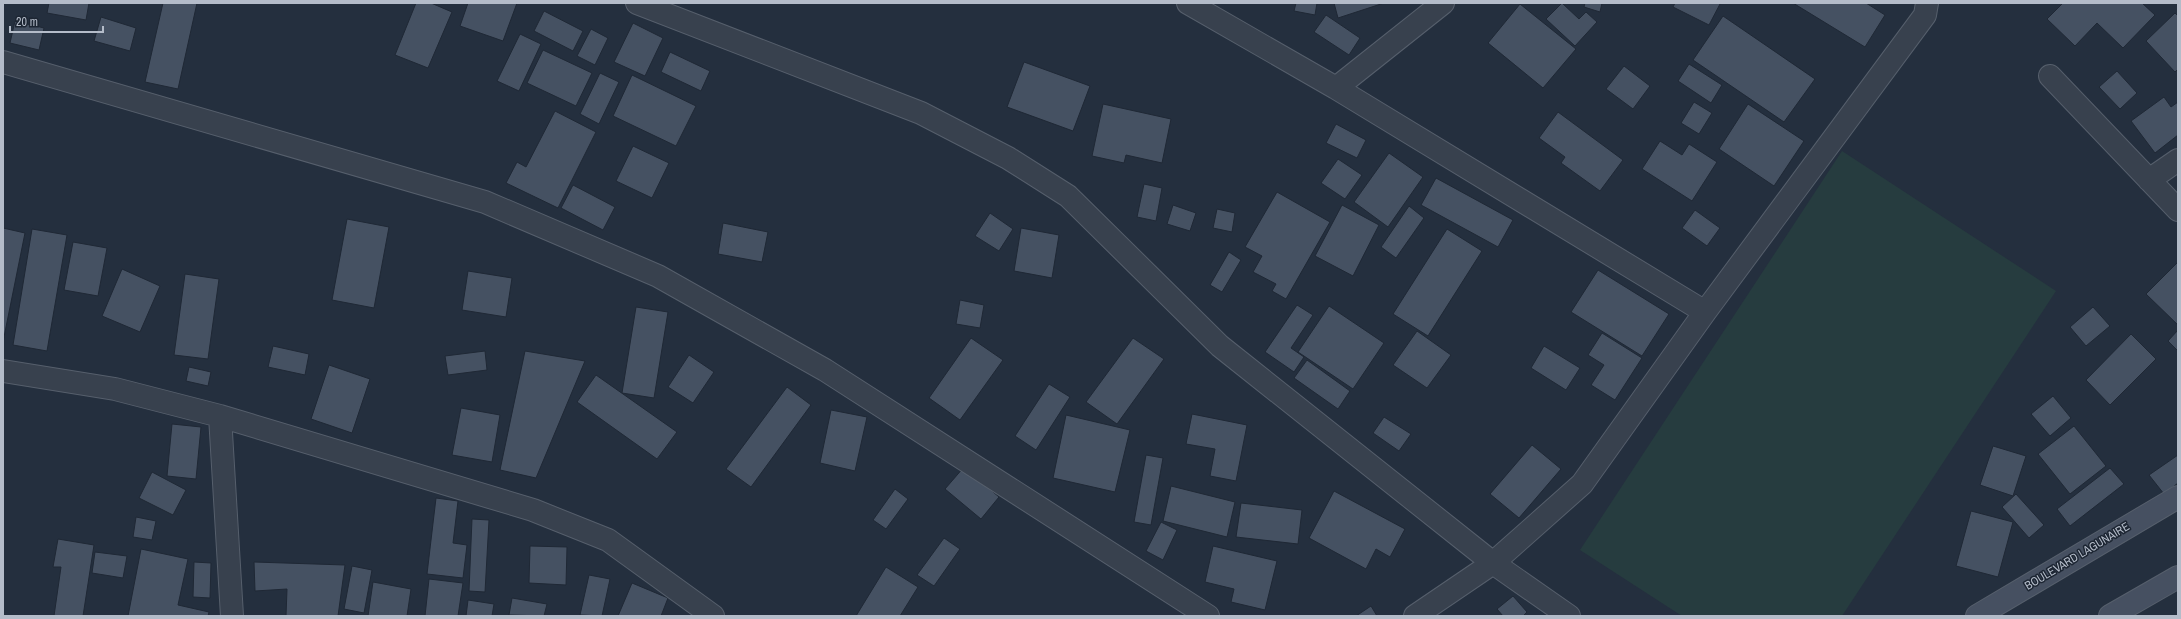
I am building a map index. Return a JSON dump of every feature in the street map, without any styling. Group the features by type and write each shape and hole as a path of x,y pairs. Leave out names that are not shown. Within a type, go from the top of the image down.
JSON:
{"main road":[{"name":"BOULEVARD LAGUNAIRE","path":"1977,616 2178,497"},
{"path":"2110,616 2178,577"}],"street":[{"path":"637,3 921,113 1008,158 1068,196 1220,346 1493,563 1569,616"},
{"path":"1188,3 1336,88 1706,312"},
{"path":"1336,88 1443,3"},
{"path":"1415,616 1493,563 1582,484 1706,312 1925,15 1928,3"},
{"path":"3,62 485,202 658,276 825,370 1208,616"},
{"path":"2050,76 2178,210"},
{"path":"2149,180 2178,160"},
{"path":"3,371 115,389 220,416 533,510 608,540 713,616"},
{"path":"220,416 232,616"}],"green space":[{"path":"1842,151 2056,291 1842,616 1682,616 1580,550"}],"building":[{"path":"49,3 89,3 86,20 47,13"},
{"path":"163,3 197,3 178,89 145,82"},
{"path":"416,3 431,3 452,12 428,68 395,55"},
{"path":"468,3 517,3 503,41 460,26"},
{"path":"1296,3 1317,3 1315,15 1294,11"},
{"path":"1334,3 1384,3 1338,18"},
{"path":"1562,3 1579,19 1586,12 1597,22 1575,46 1546,19"},
{"path":"1585,3 1602,3 1600,12 1584,7"},
{"path":"1675,3 1720,4 1709,25 1673,7"},
{"path":"1793,3 1866,3 1885,15 1865,47"},
{"path":"2063,3 2142,3 2155,15 2123,48 2097,23 2075,46 2047,19"},
{"path":"1520,4 1576,49 1543,88 1488,43"},
{"path":"544,11 583,31 573,51 534,31"},
{"path":"2175,13 2178,16 2178,69 2175,72 2146,41"},
{"path":"1326,15 1360,38 1349,55 1314,32"},
{"path":"1723,16 1815,79 1784,122 1693,60"},
{"path":"101,17 136,28 130,51 94,41"},
{"path":"15,21 44,28 39,50 10,43"},
{"path":"633,23 663,38 645,76 614,62"},
{"path":"591,29 608,38 595,65 577,56"},
{"path":"520,34 541,44 519,91 497,81"},
{"path":"543,50 592,73 576,106 527,83"},
{"path":"670,52 710,71 701,91 661,72"},
{"path":"1024,62 1090,86 1073,131 1007,107"},
{"path":"1689,64 1722,85 1711,103 1678,81"},
{"path":"1624,66 1650,86 1633,109 1606,89"},
{"path":"2117,71 2137,93 2120,109 2099,87"},
{"path":"600,73 619,82 599,124 580,114"},
{"path":"632,75 696,106 676,146 613,116"},
{"path":"2164,97 2171,107 2178,102 2178,135 2155,153 2131,121"},
{"path":"1694,102 1712,113 1699,134 1681,123"},
{"path":"1103,104 1171,119 1162,163 1126,155 1124,163 1092,156"},
{"path":"1748,104 1804,141 1774,186 1719,149"},
{"path":"555,111 596,132 558,208 506,183 517,162 526,167"},
{"path":"1558,112 1623,160 1600,191 1561,163 1565,157 1539,138"},
{"path":"1336,124 1366,140 1357,158 1326,143"},
{"path":"1660,141 1682,155 1689,144 1717,162 1692,201 1642,169"},
{"path":"633,146 669,163 652,198 616,181"},
{"path":"1389,153 1423,177 1388,227 1354,202"},
{"path":"1338,159 1362,175 1345,199 1321,183"},
{"path":"1436,178 1513,220 1498,247 1421,205"},
{"path":"1144,184 1162,188 1156,221 1137,217"},
{"path":"573,185 615,207 603,230 561,208"},
{"path":"1277,192 1330,222 1286,299 1272,291 1276,284 1253,272 1262,256 1245,247"},
{"path":"1173,205 1196,213 1190,231 1167,224"},
{"path":"1342,205 1379,225 1353,276 1315,256"},
{"path":"1409,206 1424,218 1396,258 1381,247"},
{"path":"1217,209 1235,213 1232,232 1213,228"},
{"path":"1695,210 1720,228 1707,246 1682,228"},
{"path":"990,213 1013,229 999,251 975,236"},
{"path":"347,219 389,227 374,308 332,300"},
{"path":"723,223 768,232 762,262 718,254"},
{"path":"3,228 25,233 3,342"},
{"path":"1021,228 1059,235 1052,278 1014,271"},
{"path":"32,229 67,235 47,351 13,345"},
{"path":"1447,229 1482,251 1428,336 1393,314"},
{"path":"73,242 107,248 98,296 64,290"},
{"path":"1229,252 1241,260 1222,292 1210,285"},
{"path":"2178,262 2178,325 2146,294"},
{"path":"122,269 160,286 140,332 102,316"},
{"path":"1598,270 1669,314 1642,356 1571,312"},
{"path":"468,271 512,278 506,317 462,310"},
{"path":"185,274 219,279 208,359 174,355"},
{"path":"960,300 984,305 980,328 956,324"},
{"path":"1297,305 1313,315 1291,348 1304,357 1294,372 1265,352"},
{"path":"1329,306 1384,343 1353,389 1298,352"},
{"path":"636,307 668,312 654,398 622,393"},
{"path":"2093,307 2110,326 2086,346 2070,327"},
{"path":"2178,330 2178,351 2168,341"},
{"path":"1417,331 1451,355 1427,388 1393,365"},
{"path":"1602,333 1642,358 1615,400 1591,385 1604,365 1588,355"},
{"path":"2131,334 2156,359 2110,405 2086,380"},
{"path":"971,338 1003,360 960,420 929,398"},
{"path":"1133,338 1164,359 1117,424 1086,402"},
{"path":"273,346 309,354 305,375 268,367"},
{"path":"1544,346 1580,368 1566,390 1531,368"},
{"path":"485,351 487,370 448,375 445,356"},
{"path":"525,351 585,361 536,478 500,470"},
{"path":"689,355 714,372 693,403 668,387"},
{"path":"1307,360 1350,391 1338,409 1294,378"},
{"path":"329,365 370,379 352,433 311,419"},
{"path":"189,367 211,372 208,386 186,381"},
{"path":"596,375 677,432 657,459 577,402"},
{"path":"1049,384 1070,397 1036,450 1015,436"},
{"path":"787,387 811,405 751,487 726,469"},
{"path":"2053,396 2071,418 2050,436 2031,414"},
{"path":"461,408 500,415 492,462 452,455"},
{"path":"831,410 867,417 855,471 820,463"},
{"path":"1192,414 1247,425 1236,481 1210,476 1215,449 1186,444"},
{"path":"1066,415 1130,430 1115,492 1053,478"},
{"path":"1384,417 1411,434 1399,451 1373,433"},
{"path":"172,424 201,427 196,479 167,476"},
{"path":"2074,426 2106,466 2070,494 2038,454"},
{"path":"1532,445 1561,469 1519,518 1490,494"},
{"path":"1993,446 2026,456 2013,496 1980,485"},
{"path":"1146,455 1163,458 1151,525 1134,522"},
{"path":"2178,455 2178,483 2164,494 2149,475"},
{"path":"964,467 999,497 981,519 945,489"},
{"path":"2110,468 2124,484 2070,526 2057,509"},
{"path":"152,472 186,490 173,515 139,498"},
{"path":"1171,486 1235,502 1227,537 1163,521"},
{"path":"895,489 908,499 886,529 873,520"},
{"path":"1334,491 1405,529 1390,557 1376,549 1366,569 1309,538"},
{"path":"2016,494 2044,525 2029,538 2002,507"},
{"path":"436,498 458,501 453,543 467,545 463,578 427,574"},
{"path":"1241,503 1302,510 1298,544 1236,537"},
{"path":"1971,511 2013,522 1998,577 1956,566"},
{"path":"136,517 156,521 152,540 133,537"},
{"path":"472,519 489,520 485,592 469,591"},
{"path":"1161,522 1177,530 1163,560 1146,551"},
{"path":"944,538 960,549 934,586 917,575"},
{"path":"58,539 94,545 83,616 54,616 61,567 53,567"},
{"path":"530,546 567,547 566,585 529,583"},
{"path":"1213,546 1277,561 1265,610 1231,602 1234,589 1205,582"},
{"path":"141,549 188,559 178,605 209,612 208,616 128,616"},
{"path":"95,552 127,556 123,578 92,573"},
{"path":"194,562 211,563 210,598 193,597"},
{"path":"254,562 345,565 338,616 286,616 287,589 255,591"},
{"path":"352,566 372,570 364,613 344,609"},
{"path":"886,567 918,587 900,616 856,616"},
{"path":"589,575 610,579 602,616 580,615"},
{"path":"429,579 463,583 458,616 425,616"},
{"path":"373,582 411,589 407,616 368,616"},
{"path":"632,583 668,598 661,616 618,616"},
{"path":"1513,596 1527,612 1523,616 1503,616 1497,609"},
{"path":"512,598 547,604 544,616 509,615"},
{"path":"468,600 494,604 492,616 466,616"},
{"path":"1371,606 1377,616 1356,616"}]}
